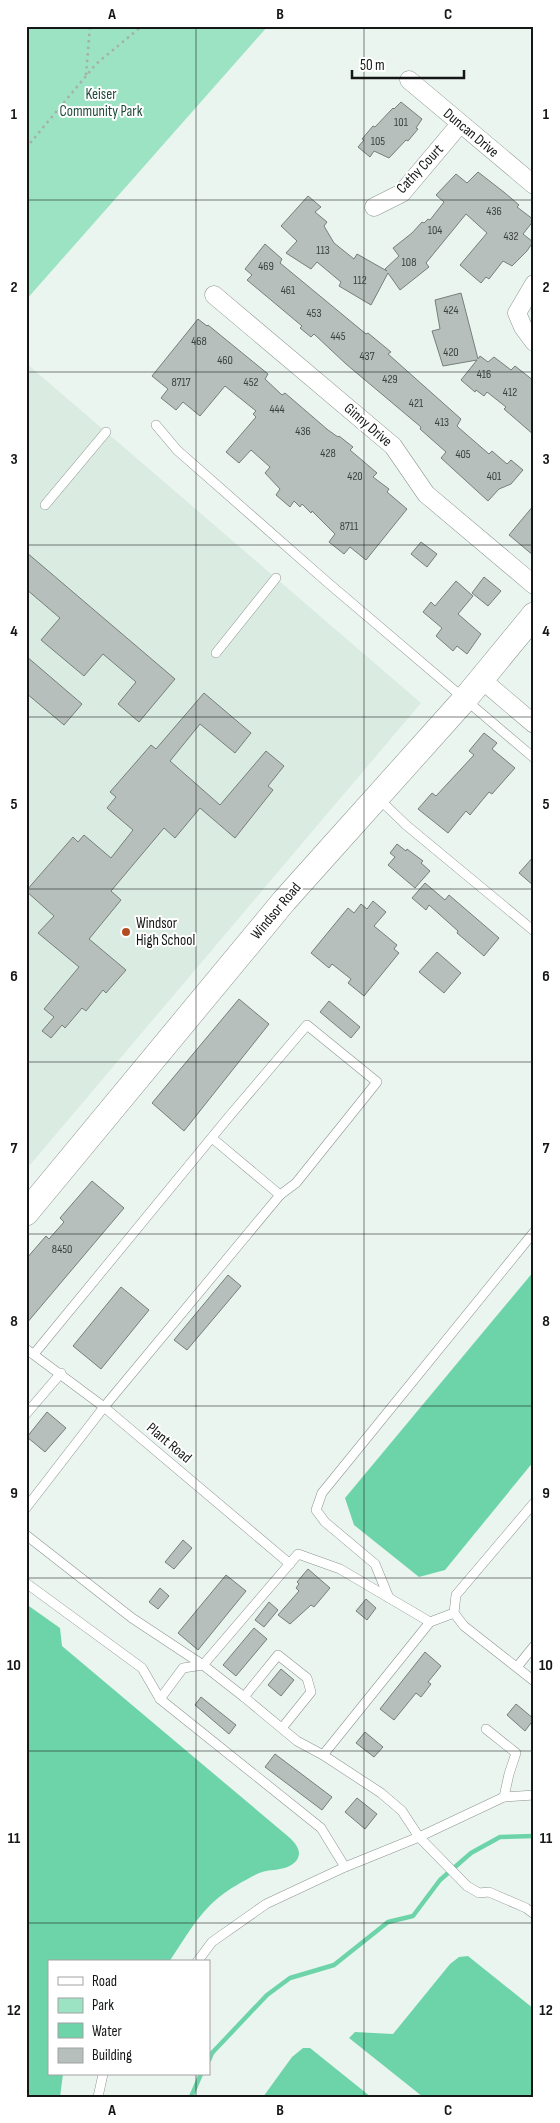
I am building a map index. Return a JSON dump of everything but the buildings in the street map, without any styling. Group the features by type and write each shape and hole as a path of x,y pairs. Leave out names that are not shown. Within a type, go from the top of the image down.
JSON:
{"main road":[{"name":"Windsor Road","path":"26,1213 284,901 376,796 465,699 534,615"}],"street":[{"name":"Duncan Drive","path":"409,80 534,186"},
{"name":"Cathy Court","path":"374,207 402,193 460,124"},
{"path":"534,284 517,313 523,327 534,342"},
{"name":"Ginny Drive","path":"214,295 393,446 426,494 534,585"},
{"path":"481,679 534,724"}],"lane":[{"path":"156,425 176,450 327,582 534,758"},
{"path":"45,505 106,432"},
{"path":"216,653 276,578"},
{"path":"376,796 413,831 534,931"},
{"path":"26,1508 104,1407 280,1194 296,1183 377,1082 308,1025 30,1351"},
{"path":"212,1138 280,1194"},
{"path":"389,1599 375,1564 324,1522 316,1510 322,1493 534,1232"},
{"name":"Plant Road","path":"30,1351 104,1407 290,1564"},
{"path":"26,1414 61,1373"},
{"path":"534,1503 456,1595 454,1612 464,1626 534,1681"},
{"path":"26,1535 132,1618 203,1666 244,1697 297,1742 323,1755 388,1799 402,1811 419,1837 467,1886 479,1893 489,1892 526,1908 534,1914"},
{"path":"160,1699 183,1668 203,1666 298,1554 340,1569 430,1622"},
{"path":"26,1583 142,1668 160,1699 321,1828 345,1867"},
{"path":"323,1755 430,1622 454,1612"},
{"path":"517,1666 534,1646"},
{"path":"244,1697 278,1655 307,1678 311,1692 282,1728"},
{"path":"486,1729 516,1753 504,1798"},
{"path":"198,1960 212,1942 266,1904 345,1867 419,1837 504,1798 534,1795"},
{"path":"98,2097 103,2076"}],"path":[{"path":"86,76 90,26"},
{"path":"26,148 96,64 142,26"}],"shaded area":[{"name":"Windsor High School","path":"26,363 421,703 30,1165 26,1162"}],"green space":[{"name":"Keiser Community Park","path":"26,26 268,26 26,300"}],"water":[{"path":"534,1271 534,1461 445,1570 419,1577 354,1525 345,1498"},
{"path":"26,1604 60,1628 62,1646 290,1838 297,1847 299,1856 290,1866 257,1874 218,1898 198,1919 170,1960 48,1960 48,2076 63,2076 60,2097 26,2097"},
{"path":"468,1956 534,2009 534,2097 423,2097 349,2038 355,2032 393,2034 450,1964 459,1957"},
{"path":"303,2048 310,2048 371,2097 263,2097 292,2057"}],"waterway":[{"path":"210,2058 212,2053 267,1995 290,1978 334,1965 388,1922 413,1916 440,1880 471,1853 500,1837 534,1836"},
{"path":"191,2097 200,2076"}],"place":[{"name":"Windsor High School","path":"126,932"}]}
